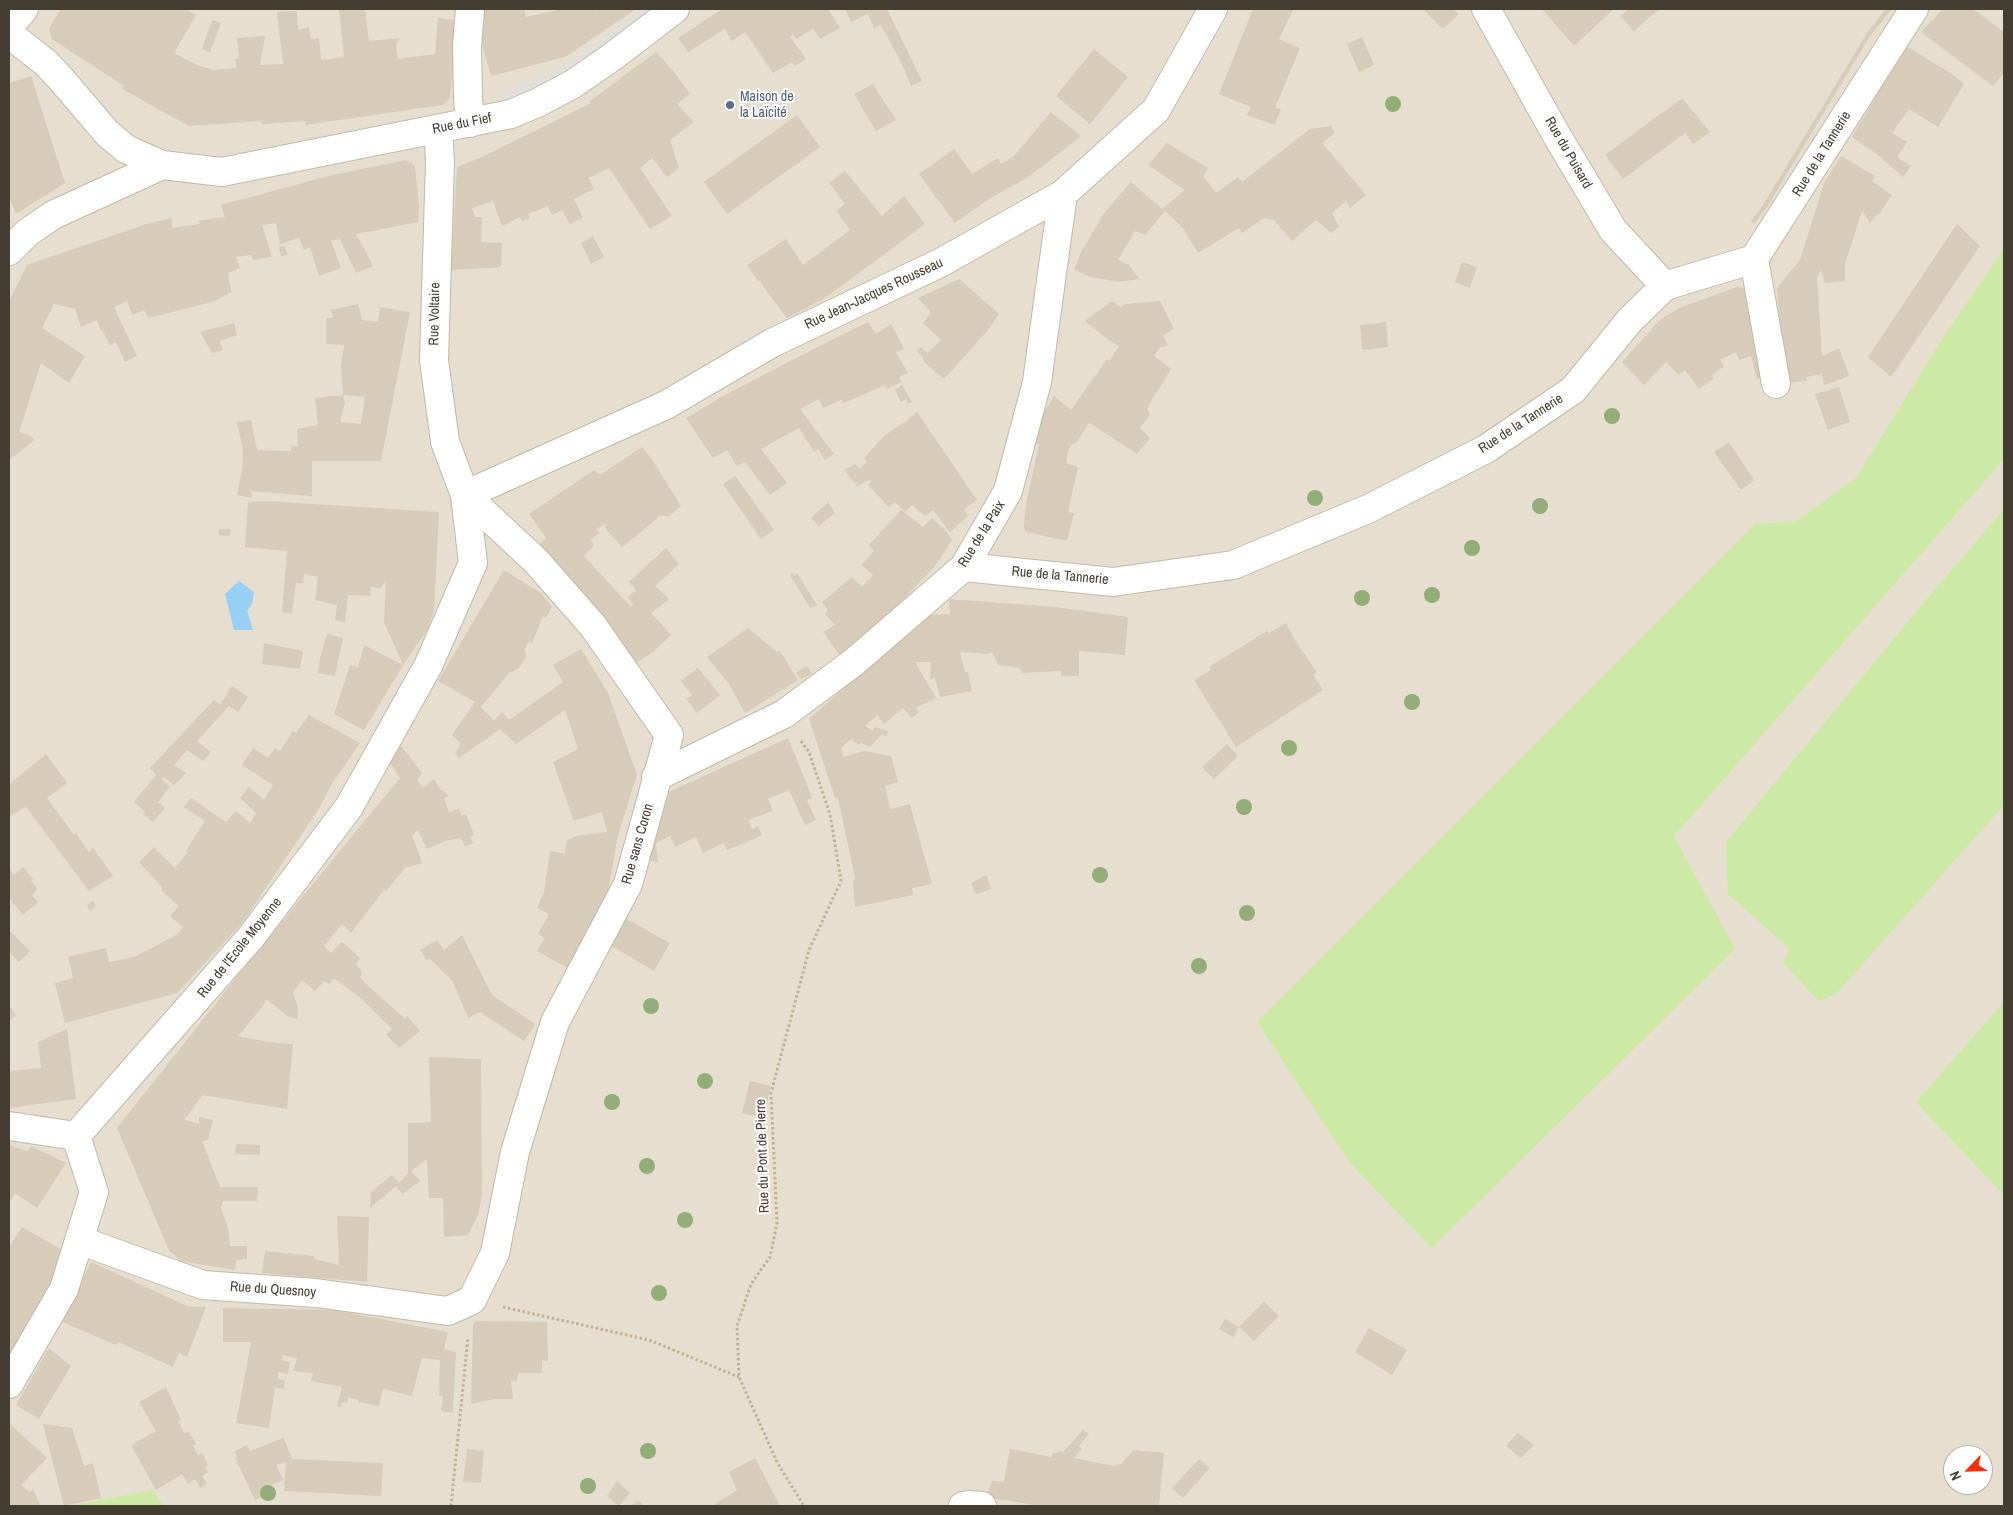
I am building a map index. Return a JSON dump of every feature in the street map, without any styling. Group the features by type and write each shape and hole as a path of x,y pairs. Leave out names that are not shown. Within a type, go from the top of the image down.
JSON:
{"street":[{"path":"470,9 467,46 470,123"},
{"name":"Rue du Fief","path":"14,19 46,63 115,141 126,149 162,165 222,172 511,114 568,87 612,57 675,9"},
{"name":"Rue Jean-Jacques Rousseau","path":"465,495 666,404 772,343 940,263 1063,194 1156,110 1213,9"},
{"name":"Rue du Puisard","path":"1486,9 1546,118 1613,230 1665,286"},
{"name":"Rue de la Tannerie","path":"964,567 1113,582 1233,565 1368,509 1486,449 1573,390 1630,320 1665,286 1754,260 1914,9"},
{"name":"Rue Voltaire","path":"438,129 440,162 434,360 445,442 465,495"},
{"path":"9,252 27,232 74,204 132,180 162,165"},
{"name":"Rue de la Paix","path":"656,777 784,714 854,662 964,567 1008,491 1013,473 1037,382 1063,194"},
{"path":"1754,260 1776,384"},
{"name":"Rue sans Coron","path":"465,495 536,561 593,626 669,735 628,884 555,1022 515,1152 495,1253 472,1300"},
{"name":"Rue de l'Ecole Moyenne","path":"76,1136 251,937 349,807 428,666 474,563 465,495"},
{"path":"9,1126 76,1136 94,1192 64,1290 9,1384"},
{"name":"Rue du Quesnoy","path":"79,1240 203,1285 316,1293 448,1311 472,1300"},
{"path":"963,1506 982,1506"}],"path":[{"name":"Rue du Pont de Pierre","path":"784,714 809,752 830,814 841,881 809,950 771,1093 777,1223 770,1257 750,1284 737,1326 739,1377 778,1464 804,1506"},
{"path":"451,1506 472,1300 649,1340 739,1377"}],"shaded area":[{"path":"9,9 2004,9 2004,1506 9,1506"},
{"path":"641,9 658,9 583,64 530,92 504,102 500,92 527,82 562,65 600,40"}],"green space":[{"path":"2004,248 2004,459 1674,836 1735,949 1432,1248 1350,1163 1257,1022 1755,524 1797,521 1856,478 1939,344"},
{"path":"2004,509 2004,805 1836,994 1819,1001 1784,964 1789,948 1728,894 1726,842 1926,600"},
{"path":"2004,1002 2004,1195 1916,1102"},
{"path":"153,1490 164,1506 71,1506"}],"water":[{"path":"239,581 254,592 252,604 247,611 253,630 234,630 225,594"}],"building":[{"path":"61,9 185,9 196,15 174,53 197,65 213,70 237,68 235,59 239,58 237,38 265,36 260,65 283,64 277,12 297,11 298,30 309,27 311,39 319,38 321,60 344,57 339,9 365,9 369,41 400,38 396,45 398,59 435,54 438,18 455,20 457,22 450,98 443,105 305,125 306,121 262,124 262,121 189,126 122,89 124,86 52,39 49,28"},
{"path":"482,9 524,9 526,17 562,9 593,9 595,11 599,9 636,9 565,57 491,76 481,41"},
{"path":"722,9 828,9 840,28 820,39 813,29 796,39 793,34 790,37 806,59 795,66 792,62 773,73 745,32 732,41 725,29 688,52 678,38"},
{"path":"845,9 887,9 922,81 911,86 902,64 881,25 874,28 868,14 851,22"},
{"path":"1253,9 1293,10 1279,39 1300,48 1275,108 1281,109 1275,125 1247,115 1251,107 1219,94"},
{"path":"1423,9 1453,9 1459,14 1443,29"},
{"path":"1542,9 1614,9 1574,46"},
{"path":"1629,9 1659,9 1634,31 1620,16"},
{"path":"1886,9 1892,9 1870,36 1767,207 1754,224 1751,221 1763,205 1867,33"},
{"path":"1943,9 1973,9 2004,32 2002,39 2004,41 2004,73 1993,86 1921,32"},
{"path":"212,20 221,23 210,52 202,49"},
{"path":"1362,37 1374,65 1359,72 1347,44"},
{"path":"1906,46 1952,74 1964,84 1938,127 1909,109 1892,133 1907,142 1897,157 1911,166 1903,177 1878,155 1852,137"},
{"path":"1094,49 1128,77 1090,124 1056,96"},
{"path":"656,52 690,94 677,104 694,122 670,140 679,168 667,177 652,158 640,168 672,216 650,229 609,168 589,178 594,189 574,199 583,218 570,224 562,210 552,215 548,206 528,214 530,218 522,221 520,217 502,226 493,201 472,208 475,217 482,217 481,242 502,243 501,267 451,270 457,167 484,156 591,103 590,101"},
{"path":"31,76 65,183 16,214 9,196 9,83"},
{"path":"873,84 896,120 876,131 854,94"},
{"path":"1682,98 1710,132 1693,144 1685,133 1623,179 1605,155"},
{"path":"1051,112 1081,136 1030,176 989,199 955,223 919,174 954,149 972,174 998,158 1001,164 1014,156"},
{"path":"797,115 820,147 727,214 704,182"},
{"path":"1331,126 1335,133 1322,143 1366,195 1350,208 1346,201 1332,213 1339,227 1331,233 1316,220 1292,241 1274,220 1264,218 1242,233 1239,228 1198,253 1183,228 1165,211 1145,235 1135,231 1118,260 1129,265 1139,279 1118,282 1087,276 1074,269 1082,250 1105,212 1131,182 1162,209 1185,190 1148,165 1167,143 1208,168 1203,176 1216,193 1238,177 1242,182 1310,129"},
{"path":"1841,156 1875,176 1872,181 1892,195 1879,214 1870,223 1862,211 1845,264 1845,281 1825,283 1821,270 1817,277 1822,356 1839,348 1849,376 1824,385 1822,374 1806,377 1807,381 1785,383 1777,288 1800,260 1824,183"},
{"path":"406,160 415,166 419,204 418,222 356,234 373,266 356,273 340,239 331,241 341,268 319,276 310,247 304,250 299,238 280,244 276,223 262,225 272,257 253,260 252,255 236,257 240,268 228,273 231,292 215,301 149,318 144,310 132,315 127,301 114,307 137,356 125,362 116,342 110,345 101,331 97,320 81,327 75,309 54,304 42,328 85,356 69,383 41,363 19,432 30,436 34,440 9,459 9,301 27,265 146,224 172,218 172,228 200,224 199,221 225,217 221,205 332,175"},
{"path":"845,171 882,216 904,196 925,224 825,298 787,318 747,265 786,239 803,265 850,230 836,211 845,204 829,183"},
{"path":"1957,224 1980,246 1891,377 1868,357"},
{"path":"593,236 604,257 591,264 581,243"},
{"path":"285,246 288,255 281,256 279,247"},
{"path":"1462,262 1477,267 1470,288 1455,282"},
{"path":"959,279 999,314 988,330 944,379 924,362 922,356 917,351 921,347 927,353 941,340 923,323 931,312 918,298"},
{"path":"1737,287 1744,288 1746,292 1764,377 1757,379 1751,356 1739,360 1736,352 1720,360 1724,366 1712,375 1713,379 1699,389 1685,370 1679,375 1666,362 1644,385 1622,362 1661,319 1679,308"},
{"path":"1112,301 1120,307 1126,304 1160,301 1174,329 1163,335 1168,346 1160,347 1154,356 1171,369 1147,408 1150,415 1140,428 1150,438 1137,454 1090,423 1088,424 1076,443 1072,444 1068,451 1066,463 1078,467 1068,512 1074,513 1067,541 1026,532 1024,527 1026,504 1039,444 1033,443 1039,420 1054,396 1071,410 1107,359 1109,361 1119,346 1085,321"},
{"path":"358,304 362,320 378,322 380,307 410,312 381,461 312,461 312,496 251,491 252,498 237,495 242,470 243,450 237,422 251,420 257,450 291,451 291,446 298,446 297,429 318,425 315,398 343,395 341,365 344,345 326,344 326,318 333,318 331,310","holes":["343,395 365,397 361,424 340,422 345,403"]},
{"path":"868,322 876,334 891,324 904,349 896,352 908,373 899,377 901,382 887,389 885,385 843,403 841,400 823,408 819,399 800,409 834,454 825,460 818,449 814,452 799,428 761,449 787,483 770,495 745,462 737,466 727,450 713,458 686,418 725,395"},
{"path":"1386,322 1388,347 1362,350 1360,325"},
{"path":"234,323 237,335 220,341 223,350 212,353 200,332"},
{"path":"902,385 912,402 908,404 906,399 901,402 895,390"},
{"path":"1839,387 1850,422 1828,430 1815,394"},
{"path":"917,412 977,500 964,509 968,516 950,532 933,510 925,516 912,505 905,512 895,502 889,507 868,485 871,482 869,480 857,486 844,470 855,464 860,469 867,461 864,458 885,435"},
{"path":"1729,442 1754,480 1741,490 1714,452"},
{"path":"642,447 681,506 669,516 657,516 658,518 622,547 605,528 607,522 597,529 600,533 590,540 594,545 584,556 631,607 633,604 628,597 636,590 629,582 666,548 679,564 655,586 669,599 651,613 671,635 654,651 635,664 533,550 546,538 529,514 594,470 600,475"},
{"path":"735,476 774,530 761,539 723,484"},
{"path":"266,501 439,512 434,611 426,632 403,665 384,622 386,580 381,588 371,587 370,596 348,595 345,622 335,621 337,605 315,600 318,577 304,574 303,583 296,583 292,614 282,612 287,551 245,547 248,502"},
{"path":"828,502 835,513 819,526 811,518"},
{"path":"901,510 923,527 932,518 952,540 935,566 875,629 840,656 823,632 835,625 825,614 828,610 822,602 852,577 862,587 873,575 861,565 874,551 869,545"},
{"path":"219,529 231,529 230,536 219,535"},
{"path":"504,570 542,594 552,607 546,618 543,616 532,643 529,642 525,648 526,657 518,669 509,673 481,707 494,721 502,712 509,720 563,682 553,665 581,649 608,693 637,775 618,835 608,892 571,970 537,951 545,938 538,934 549,914 537,908 544,892 550,851 565,854 566,841 576,836 607,832 602,812 574,821 553,762 578,749 565,710 516,744 500,729 459,758 455,754 461,744 452,735 475,702 438,681"},
{"path":"792,573 794,576 797,573 817,605 810,608 790,575"},
{"path":"949,599 1055,607 1128,617 1125,655 1079,651 1079,676 1061,676 1061,671 1022,673 1020,668 999,665 991,651 990,654 960,652 965,672 968,672 972,691 940,697 935,678 930,679 931,662 915,662 936,698 916,708 919,712 912,718 903,708 884,724 877,715 865,726 873,731 874,727 888,731 887,736 881,735 870,747 861,743 859,745 851,739 841,748 843,757 864,751 891,756 898,782 885,786 890,809 910,804 932,884 912,888 913,895 855,907 853,882 855,878 838,798 835,798 809,719 899,642 921,615 950,614"},
{"path":"1286,623 1296,642 1317,672 1313,675 1323,690 1236,747 1194,680 1211,670 1209,667 1267,631 1269,633"},
{"path":"748,628 777,652 780,651 798,680 745,713 729,684 707,657"},
{"path":"327,634 343,638 335,676 318,673"},
{"path":"264,643 303,651 300,669 262,664"},
{"path":"364,645 403,665 364,730 334,714 350,665 358,667"},
{"path":"807,666 812,674 801,679 796,673"},
{"path":"698,668 720,695 697,713 686,699 692,695 681,681"},
{"path":"232,686 248,697 238,712 229,706 197,741 211,752 203,761 187,750 174,765 186,773 174,785 164,777 162,780 170,787 158,802 165,808 153,822 143,814 145,812 134,802 156,775 150,768 214,700 220,705"},
{"path":"309,715 360,743 243,922 177,993 65,1023 55,983 73,978 68,957 106,948 109,962 134,957 178,934 183,927 170,916 179,906 161,890 162,887 139,862 154,847 175,868 188,852 186,851 205,821 184,807 191,798 226,822 236,811 250,823 256,813 240,798 249,787 264,800 273,785 242,765 253,748 268,758 275,748 280,751 293,731 296,733"},
{"path":"788,738 812,798 807,800 816,820 805,825 789,790 768,799 773,811 748,820 752,829 758,826 762,835 754,839 727,850 724,843 703,853 696,837 675,847 670,836 656,843 658,862 641,860 653,799"},
{"path":"1227,744 1238,756 1214,779 1202,767"},
{"path":"401,746 422,773 417,780 423,788 434,779 440,789 449,796 444,798 449,812 459,809 462,816 466,814 474,835 470,836 473,843 465,846 461,838 445,841 427,849 418,830 412,836 422,863 405,868 386,891 384,890 351,933 342,924 324,946 331,953 342,942 360,958 356,964 362,972 360,977 363,981 405,1019 407,1016 420,1031 399,1048 386,1034 392,1029 363,1000 334,978 329,984 324,981 315,991 302,980 293,992 298,1008 298,1019 289,1017 266,999 263,1006 238,1036 268,1042 293,1044 287,1109 203,1095 184,1120 199,1124 199,1117 213,1120 208,1140 202,1141 220,1187 258,1187 257,1201 223,1201 221,1208 228,1228 230,1246 247,1246 247,1259 236,1260 235,1270 181,1261 169,1250 117,1128 252,958 400,778 390,763"},
{"path":"46,754 67,783 47,798 74,835 76,833 89,852 93,848 113,876 89,891 26,807 10,816 9,814 9,782 10,784"},
{"path":"23,867 33,879 31,881 38,889 32,895 38,902 23,915 9,898 9,869 14,875"},
{"path":"986,875 991,889 976,894 971,883"},
{"path":"93,901 96,906 90,911 87,905"},
{"path":"623,917 670,943 654,971 609,944"},
{"path":"9,930 30,951 19,962 9,952"},
{"path":"462,935 492,995 535,1024 524,1041 480,1012 468,1018 452,980 430,959 427,960 420,950 437,940 444,950"},
{"path":"9,1005 16,1016 10,1019 9,1017"},
{"path":"67,1029 76,1099 9,1108 9,1071 41,1068 38,1042"},
{"path":"429,1057 481,1059 482,1196 478,1215 468,1235 444,1237 443,1198 429,1198 427,1159 411,1171 420,1181 403,1194 396,1186 370,1208 371,1192 392,1175 399,1183 408,1174 408,1123 431,1122"},
{"path":"750,1081 771,1086 763,1118 742,1113"},
{"path":"236,1144 260,1145 260,1155 235,1154"},
{"path":"9,1145 28,1151 31,1146 66,1163 37,1208 15,1193 9,1203"},
{"path":"337,1216 369,1217 367,1282 262,1273 265,1251 314,1256 314,1259 339,1265"},
{"path":"22,1227 62,1250 55,1276 9,1357 9,1247"},
{"path":"91,1262 187,1306 206,1307 187,1357 179,1353 173,1367 118,1342 116,1345 62,1322"},
{"path":"1264,1302 1279,1316 1254,1341 1239,1327"},
{"path":"223,1308 334,1310 448,1332 444,1349 456,1352 453,1413 441,1411 443,1396 439,1396 440,1360 422,1358 412,1396 383,1389 379,1406 358,1402 358,1400 348,1397 347,1403 342,1402 341,1407 337,1406 342,1387 311,1381 313,1373 293,1371 297,1358 282,1355 283,1361 290,1362 288,1374 278,1372 278,1379 285,1380 284,1389 275,1388 269,1428 236,1423 251,1342 223,1342"},
{"path":"1225,1319 1239,1327 1233,1337 1219,1329"},
{"path":"475,1321 547,1322 548,1361 542,1360 542,1373 518,1373 517,1381 511,1381 513,1399 494,1399 471,1404 473,1324"},
{"path":"1369,1328 1407,1350 1392,1375 1355,1352"},
{"path":"49,1348 71,1366 39,1419 16,1405"},
{"path":"166,1387 181,1420 178,1421 184,1433 189,1432 196,1444 193,1446 198,1455 202,1453 208,1465 205,1467 208,1472 202,1476 207,1484 200,1488 195,1479 188,1484 182,1474 156,1490 131,1445 156,1431 139,1402"},
{"path":"9,1423 47,1458 21,1485 30,1492 33,1489 41,1506 9,1506"},
{"path":"43,1424 72,1428 84,1466 93,1463 101,1498 64,1506"},
{"path":"1083,1430 1089,1434 1079,1446 1082,1449 1074,1458 1113,1466 1121,1464 1134,1450 1164,1453 1159,1506 1041,1506 986,1497 992,1481 1004,1482 1010,1449 1052,1457 1052,1454 1062,1451 1062,1453"},
{"path":"1518,1433 1534,1445 1521,1458 1506,1446"},
{"path":"284,1438 292,1459 383,1463 381,1496 284,1491 286,1462 276,1465 283,1480 265,1488 270,1494 255,1500 235,1458 237,1457 235,1451 247,1445 250,1451"},
{"path":"467,1449 484,1451 481,1483 463,1482"},
{"path":"755,1458 780,1506 712,1506 737,1490 729,1472"},
{"path":"1199,1459 1210,1468 1183,1498 1172,1488"},
{"path":"617,1481 630,1493 619,1506 607,1496"},
{"path":"638,1500 644,1506 631,1506"}],"place":[{"name":"Maison de la Laïcité","path":"730,105"}]}
